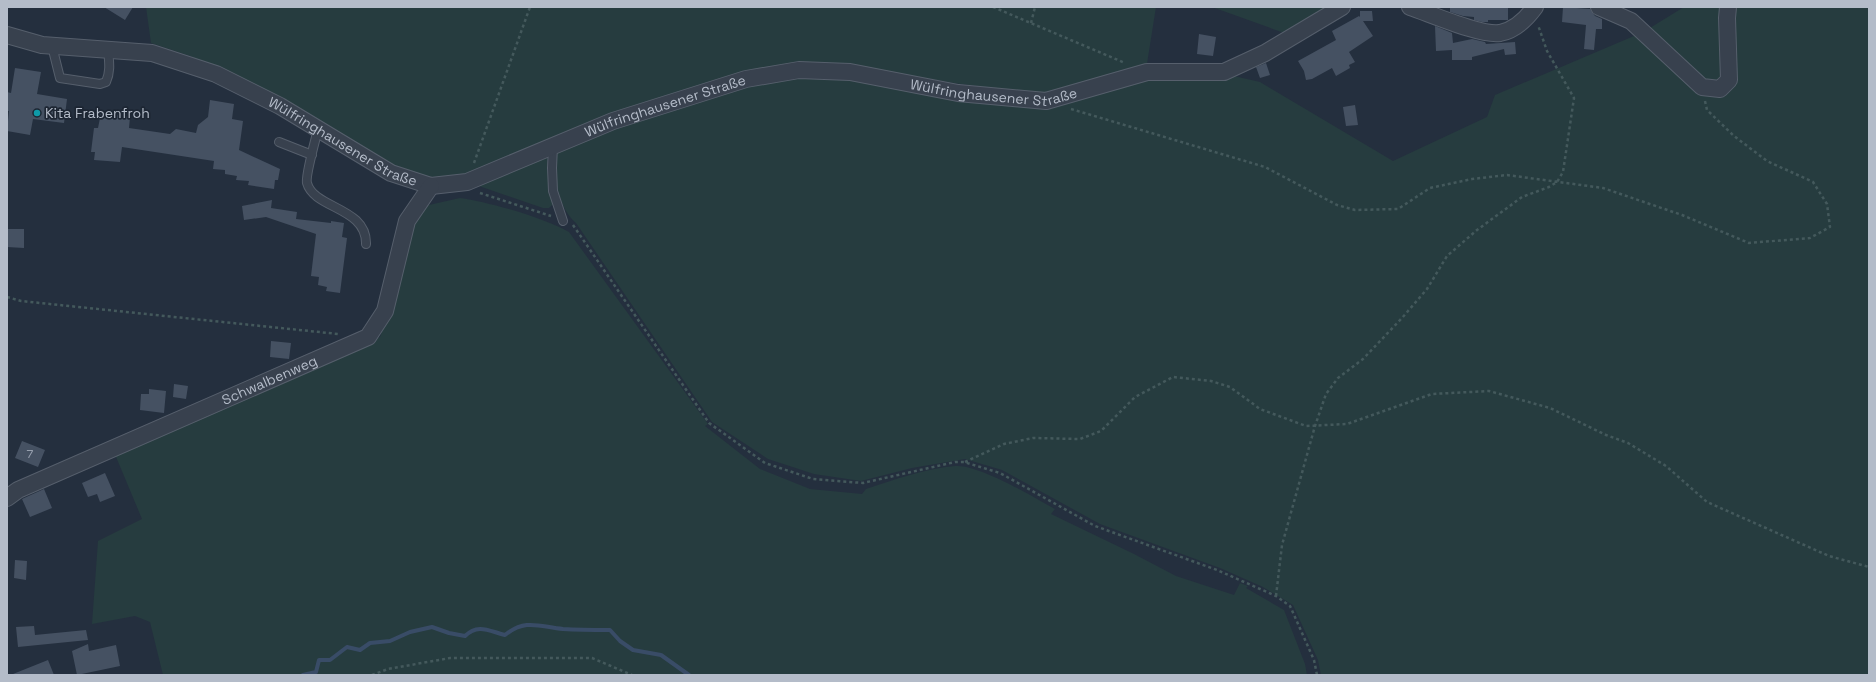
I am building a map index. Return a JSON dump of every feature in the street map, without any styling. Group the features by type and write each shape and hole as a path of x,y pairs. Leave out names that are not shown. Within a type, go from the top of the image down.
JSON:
{"street":[{"name":"Wülfringhausener Straße","path":"7,34 42,45 152,53 216,74 280,106 391,173 431,186 471,187 553,146 613,122 746,79 799,70 850,72 958,93 1046,101 1147,72 1224,72 1265,53 1342,7"},
{"path":"1410,7 1484,31 1500,32 1521,23 1534,9"},
{"path":"1599,7 1631,21 1702,87 1720,89 1730,80 1727,18 1728,7"},
{"name":"Schwalbenweg","path":"11,492 368,337 385,311 407,221 431,186"}],"lane":[{"path":"52,46 60,78 100,84 106,82 109,75 108,50"},
{"path":"318,129 306,182 312,193 354,218 366,235 366,244"},
{"path":"279,142 312,155"},
{"path":"553,146 553,191 563,221"}],"path":[{"path":"530,7 471,187 572,224 709,423 765,463 812,479 863,483 955,462 964,462 1000,473 1095,526 1217,570 1276,596 1290,606 1314,660 1317,675"},
{"path":"993,7 1147,72"},
{"path":"1030,23 1035,7"},
{"path":"1276,596 1282,545 1315,426 1326,394 1338,378 1363,359 1402,318 1427,289 1447,256 1478,230 1522,198 1549,187 1557,182 1563,172 1574,98 1547,51 1534,9"},
{"path":"1069,108 1265,167 1337,205 1355,210 1398,209 1430,188 1472,178 1507,175 1603,188 1682,215 1749,243 1810,238 1830,227 1827,204 1813,182 1767,161 1734,136 1707,110 1702,87"},
{"path":"7,297 21,301 345,334"},
{"path":"964,462 1004,444 1033,438 1080,439 1100,431 1135,397 1173,377 1210,381 1230,387 1260,409 1306,426 1347,424 1432,394 1489,391 1550,408 1606,435 1628,443 1666,466 1708,502 1829,556 1869,567"},
{"path":"372,675 388,669 450,658 592,658 632,675"}],"green space":[{"path":"146,7 1156,7 1146,70 1038,94 954,83 866,68 789,64 715,80 616,114 463,176 433,177 406,174 281,101 190,56 151,43"},
{"path":"1212,7 1328,7 1287,34"},
{"path":"1684,7 1727,7 1728,79 1702,85 1645,31"},
{"path":"1730,7 1869,7 1869,675 1321,675 1318,660 1293,605 1263,587 1220,568 1100,524 1002,470 965,459 912,468 861,481 814,474 768,459 712,422 576,223 569,216 560,199 556,179 556,150 614,125 749,81 801,75 849,75 1045,104 1147,74 1225,74 1260,82 1393,161 1487,117 1495,95 1641,33 1702,88 1720,90"},
{"path":"548,154 548,178 554,203 549,208 543,208 476,185"},
{"path":"460,198 516,211 546,221 569,232 708,424 705,426 760,469 810,489 862,494 866,489 933,469 955,466 978,470 1006,482 1055,509 1051,514 1176,576 1234,595 1240,583 1248,586 1246,588 1284,610 1305,664 1307,675 163,675 150,622 135,616 92,624 98,541 142,519 114,452 380,337 389,312 411,223 422,209 429,205"}],"building":[{"path":"104,7 133,7 125,20"},
{"path":"1450,7 1508,7 1508,20 1488,20 1488,22 1482,22 1474,20 1474,17 1463,16 1450,12"},
{"path":"1563,7 1590,9 1595,16 1602,19 1602,29 1596,29 1594,50 1584,49 1586,25 1562,22"},
{"path":"1360,11 1372,11 1373,21 1363,21 1373,36 1349,52 1355,62 1349,65 1350,68 1336,76 1332,68 1312,79 1306,80 1304,71 1298,61 1336,40 1332,31 1359,16 1360,17"},
{"path":"1435,26 1452,33 1453,43 1472,39 1485,42 1486,44 1515,42 1516,54 1505,55 1504,49 1472,57 1472,60 1452,60 1452,50 1436,51"},
{"path":"1199,34 1216,37 1213,56 1197,54"},
{"path":"1266,63 1270,75 1260,78 1256,67"},
{"name":"Kita Frabenfroh","path":"15,68 41,72 37,94 67,99 64,123 33,119 30,135 7,131 9,111 7,111 7,92 11,93"},
{"path":"210,100 234,104 232,119 243,121 239,150 280,169 278,180 275,180 274,189 248,185 249,181 236,180 237,176 225,174 225,170 213,169 214,161 122,147 120,162 94,160 95,152 91,152 94,128 98,128 101,113 130,117 129,128 170,134 176,129 196,133 198,125 208,117"},
{"path":"1355,105 1358,125 1346,126 1343,107"},
{"path":"272,200 271,208 297,212 296,219 344,223 342,237 347,238 340,293 326,291 327,287 318,285 319,277 311,276 316,234 266,217 244,220 242,206"},
{"path":"7,229 24,229 24,248 7,247"},
{"path":"271,341 291,343 289,359 270,357"},
{"path":"174,384 188,386 186,399 173,397"},
{"path":"149,389 166,391 164,413 140,410 141,394 149,394"},
{"path":"22,441 45,450 38,467 15,458"},
{"path":"105,473 115,496 100,502 97,494 88,497 82,483"},
{"path":"44,489 52,508 30,517 22,499"},
{"path":"15,560 27,561 26,580 14,578"},
{"path":"34,626 35,635 86,630 88,640 18,647 16,627"},
{"path":"88,644 89,651 116,645 120,666 77,675 72,651"},
{"path":"48,660 54,675 13,675 13,674"}],"waterway":[{"path":"303,675 316,672 319,660 330,660 347,647 360,650 370,643 390,641 410,632 432,627 449,633 465,636 470,632 479,629 489,630 505,635 513,630 527,625 563,629 610,630 620,641 633,650 661,655 689,675"}],"place":[{"name":"Kita Frabenfroh","path":"37,113"}]}
